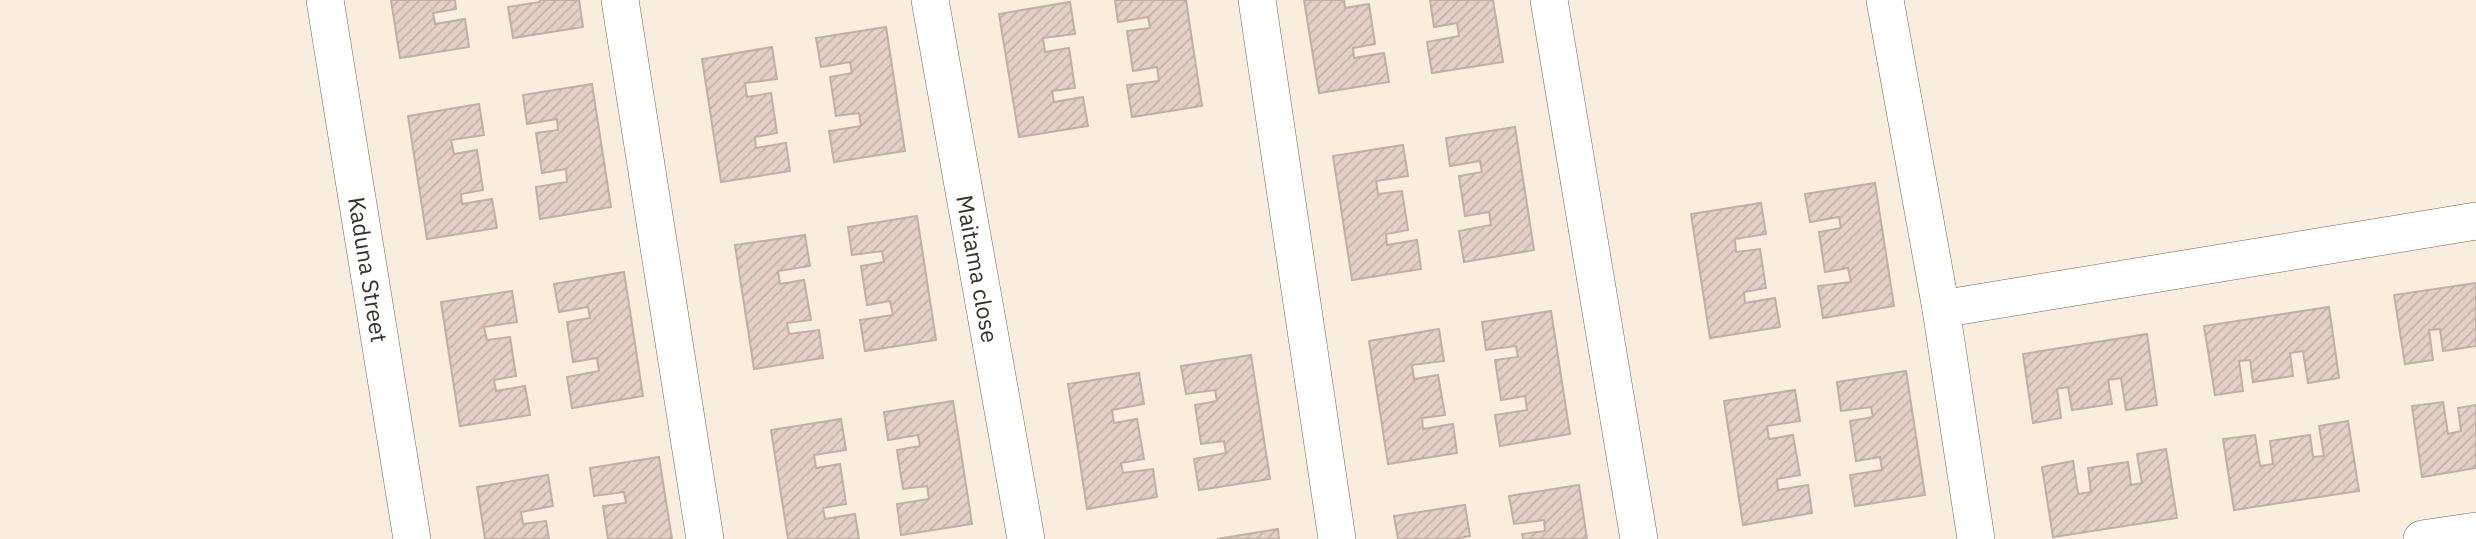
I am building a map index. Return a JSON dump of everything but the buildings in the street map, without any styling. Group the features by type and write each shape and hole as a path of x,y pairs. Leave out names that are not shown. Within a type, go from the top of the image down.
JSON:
{"street":[{"name":"Kaduna Street","path":"325,0 412,539"},
{"path":"620,0 705,539"},
{"name":"Maitama close","path":"930,0 1026,539"},
{"path":"1257,0 1337,539"},
{"path":"1549,0 1639,539"},
{"path":"1885,0 1941,309 1976,539"},
{"path":"1941,309 2476,220"},
{"path":"2422,539 2476,531"}]}
